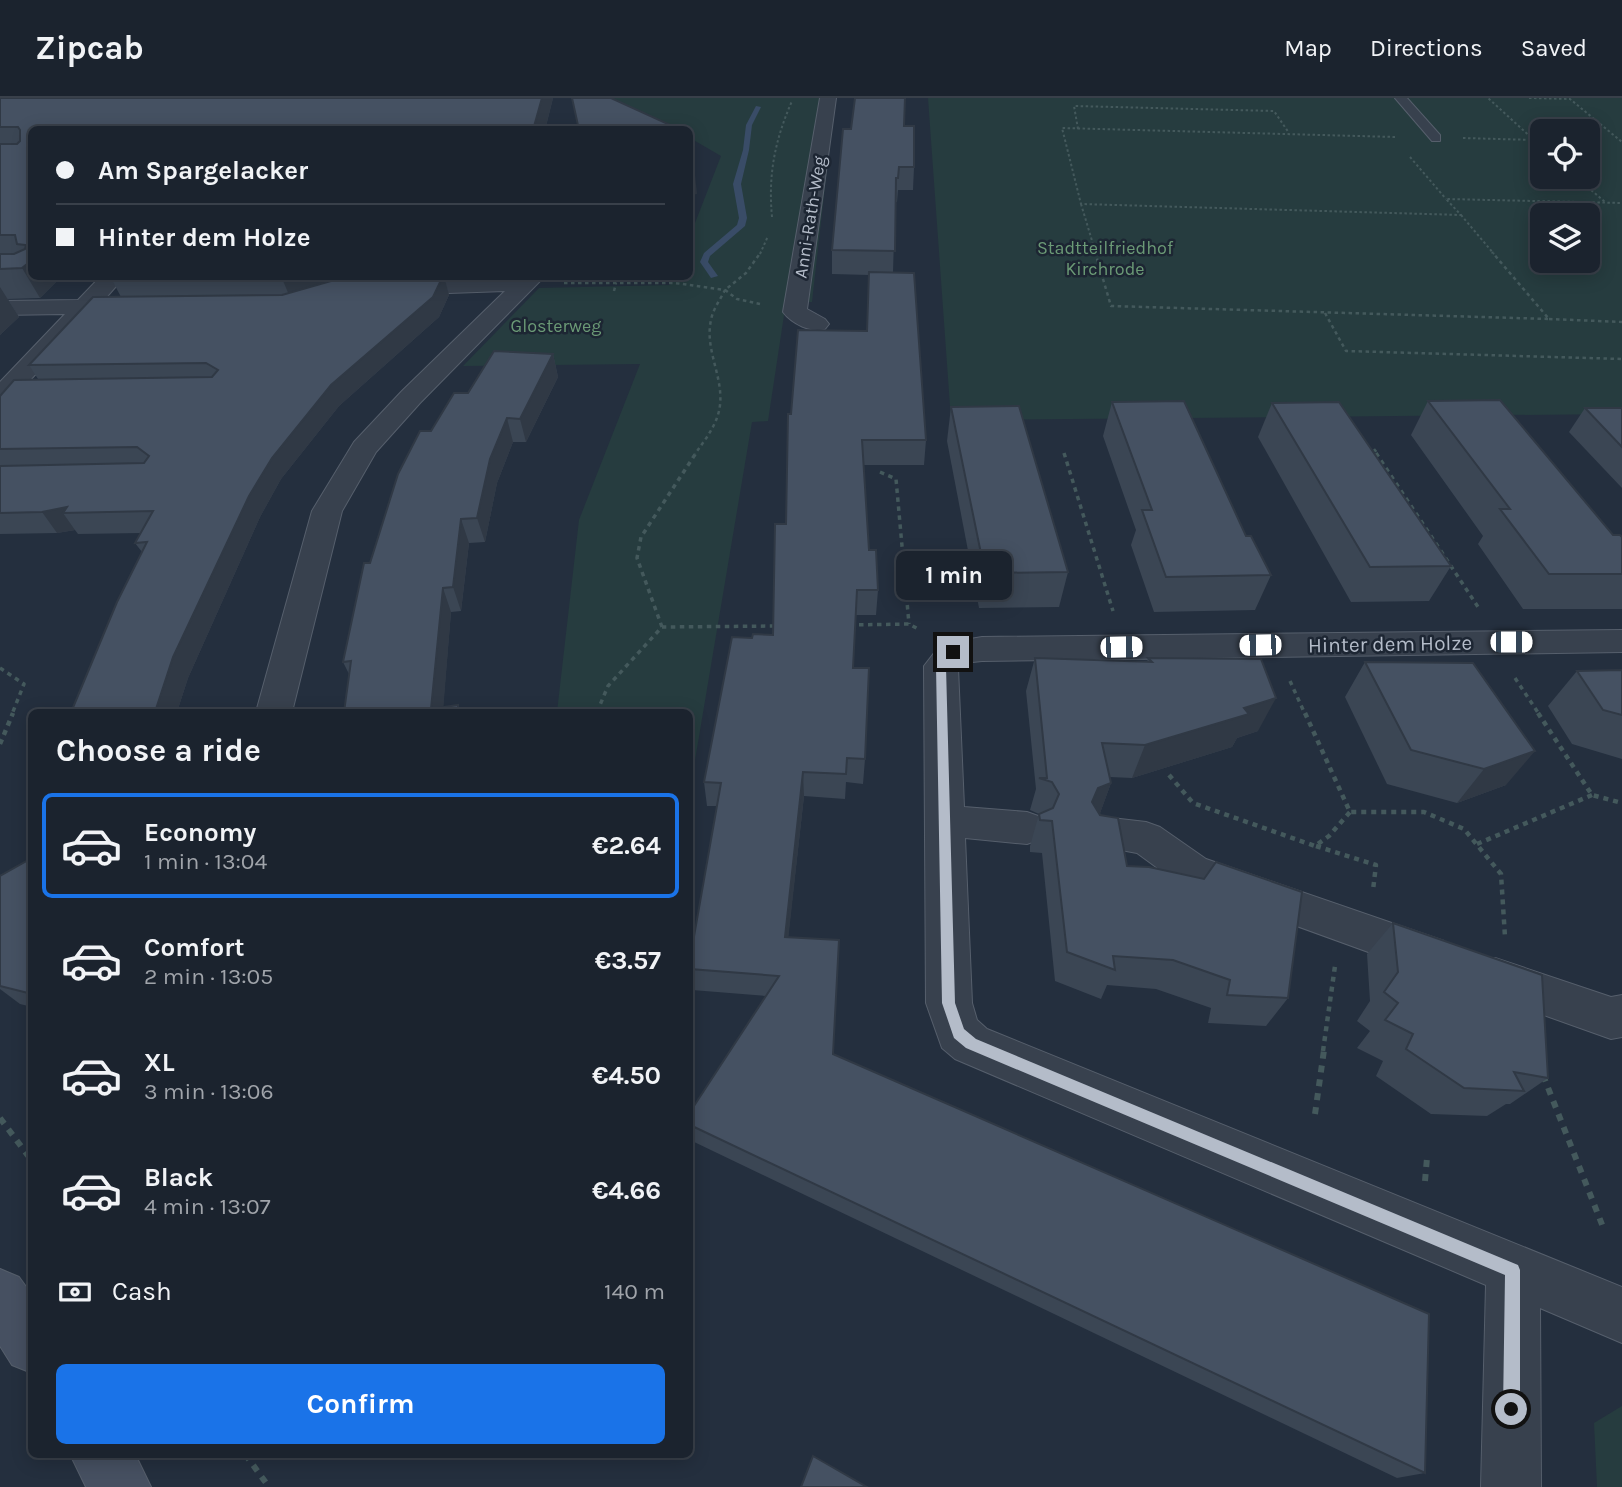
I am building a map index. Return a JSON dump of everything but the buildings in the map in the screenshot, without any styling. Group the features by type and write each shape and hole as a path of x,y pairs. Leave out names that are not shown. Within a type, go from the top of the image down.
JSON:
{"main road":[{"path":"0,1296 28,1340"},
{"path":"103,1458 121,1487"}],"street":[{"name":"Anni-Rath-Weg","path":"795,313 828,98"},
{"path":"1,394 110,280"},
{"path":"370,289 531,280"},
{"path":"275,709 327,510 364,448 411,397 531,280"},
{"path":"0,308 154,307"},
{"path":"795,313 817,324"},
{"name":"Hinter dem Holze","path":"953,652 982,649 1622,641"},
{"path":"953,652 941,666 948,1003 958,1033 971,1044 1622,1314"},
{"path":"944,821 1027,828"},
{"path":"1102,834 1146,838 1192,871 1611,1018 1622,1016"},
{"path":"1511,1487 1513,1270"}],"lane":[{"path":"1401,98 1436,138"},
{"path":"1,394 31,392"}],"path":[{"path":"772,221 768,180 772,148 793,98"},
{"path":"1488,98 1530,136"},
{"path":"1529,98 1570,99 1622,142"},
{"path":"1078,128 1073,106 1274,111 1290,134"},
{"path":"1530,140 1062,128 1111,306 1622,322"},
{"path":"1393,136 1402,147"},
{"path":"1411,157 1549,319"},
{"path":"1590,189 1606,203"},
{"path":"1446,199 1622,204"},
{"path":"1081,204 1461,215"},
{"path":"662,627 637,558 641,537 714,426 720,412 721,385 710,340 711,318 725,290 742,278 764,251 769,231"},
{"path":"531,280 675,283 725,290 737,299 795,313"},
{"path":"614,291 616,283"},
{"path":"1325,312 1346,351 1622,359"},
{"path":"1374,449 1484,617"},
{"path":"1064,453 1116,622"},
{"path":"880,472 896,479 909,624"},
{"path":"840,625 909,624 953,652"},
{"path":"598,709 608,685 662,627 786,625"},
{"path":"0,668 24,684 0,744"},
{"path":"1514,677 1592,795"},
{"path":"1169,775 1193,803 1376,865 1366,933"},
{"path":"1477,844 1592,795 1622,803"},
{"path":"1315,846 1329,836 1350,812"},
{"path":"1315,1114 1334,973"},
{"path":"0,1118 28,1156"},
{"path":"248,1458 269,1487"}],"green space":[{"name":"Glosterweg","path":"607,98 835,98 812,302 786,302 768,421 752,422 693,772 693,709 557,709 579,520 640,364 463,366 539,288 670,285 672,280 693,280 693,228 721,156 693,140 693,126 649,126"},
{"name":"Stadtteilfriedhof Kirchrode","path":"928,98 1622,98 1622,414 951,420"},
{"path":"1622,1406 1622,1487 1597,1487 1594,1423"}],"waterway":[{"path":"714,276 704,262 707,255 741,226 743,218 737,184 749,125 758,107"}],"route":[{"path":"953,652 941,666 948,1003 958,1033 971,1044 1513,1270 1511,1409"}]}
